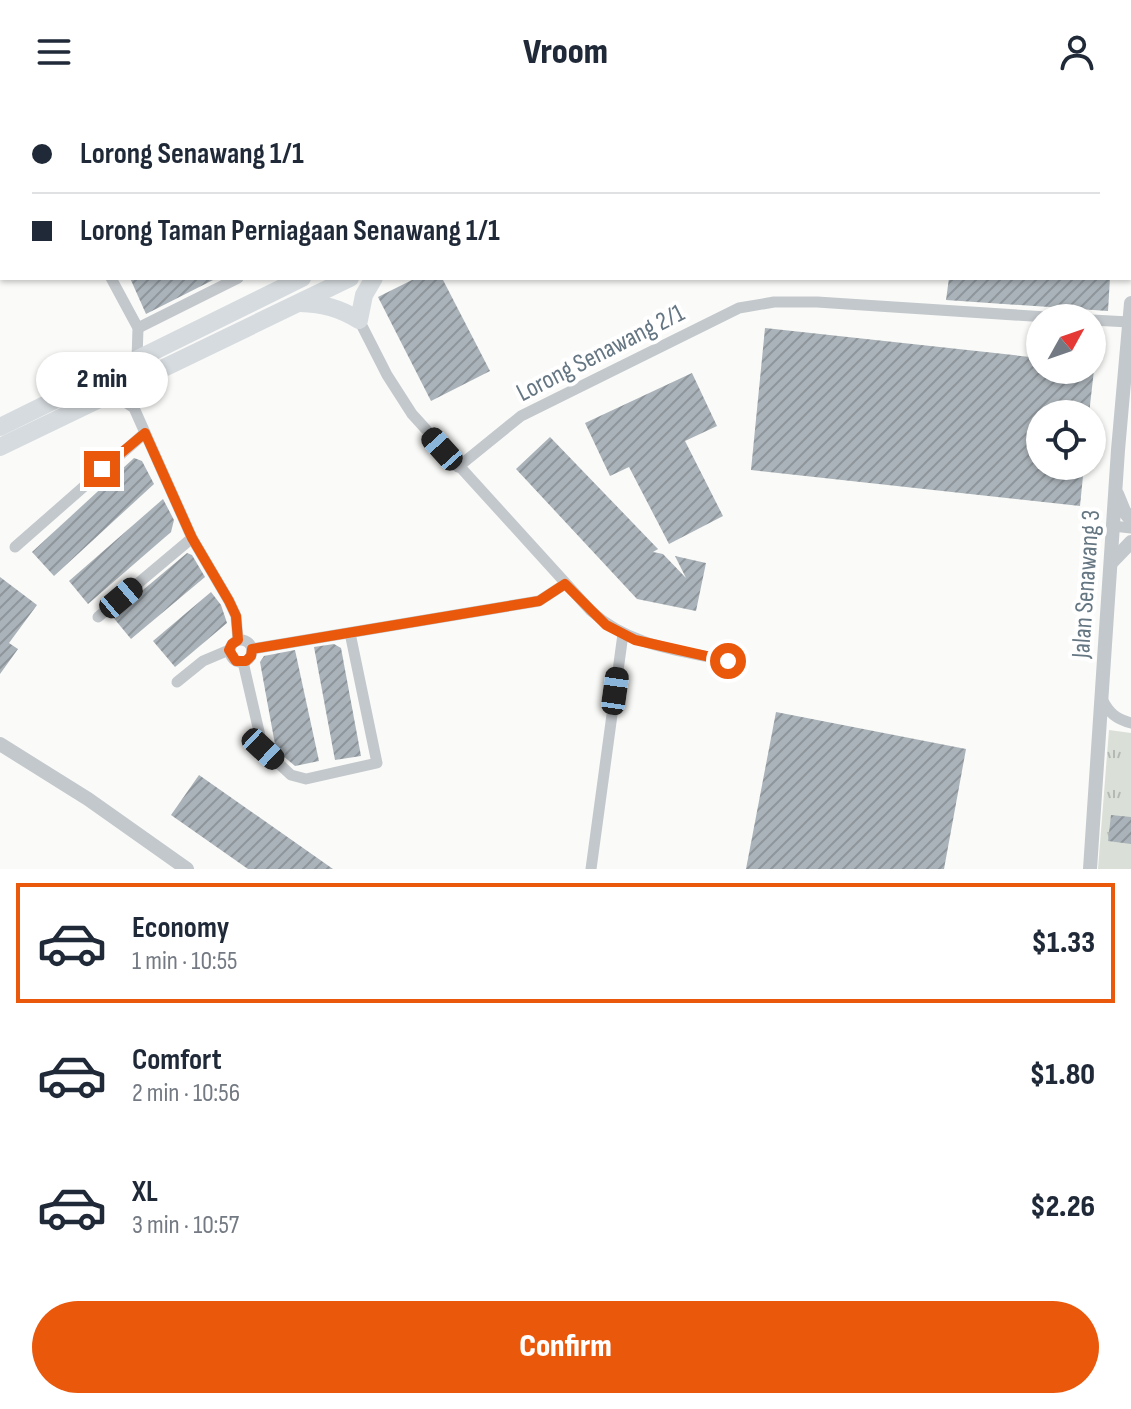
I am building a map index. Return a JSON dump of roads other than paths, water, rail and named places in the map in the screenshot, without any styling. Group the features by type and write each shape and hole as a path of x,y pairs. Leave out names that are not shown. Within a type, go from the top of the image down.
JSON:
{"main road":[{"path":"0,427 298,280"},
{"path":"0,447 346,280"},
{"path":"298,303 325,304 359,320 364,295 373,280"}],"street":[{"path":"112,280 138,328 137,359"},
{"path":"138,328 234,280"},
{"name":"Lorong Senawang 2/1","path":"458,467 521,416 739,308 774,302 817,302 1026,316"},
{"name":"Jalan Senawang 3","path":"1090,869 1131,303"},
{"path":"359,320 387,375 412,414 565,584 606,625 635,640 728,661 734,658"},
{"path":"1106,321 1129,322"},
{"path":"134,408 138,386 151,372"},
{"path":"102,396 122,400 134,408 192,538 236,616 238,640"},
{"path":"15,547 145,433"},
{"path":"1116,490 1131,520"},
{"path":"1113,526 1131,528"},
{"path":"98,617 192,538"},
{"path":"1111,563 1131,542"},
{"path":"252,649 539,601 565,584"},
{"path":"243,662 263,749 291,775 306,779 377,763 350,633"},
{"path":"591,869 623,634"},
{"path":"177,682 203,661 229,650 238,640 245,640 252,649 251,656 243,662"},
{"path":"229,650 233,659 243,662"},
{"path":"1101,699 1119,720 1131,723"},
{"path":"0,744 88,799 187,869"}]}
